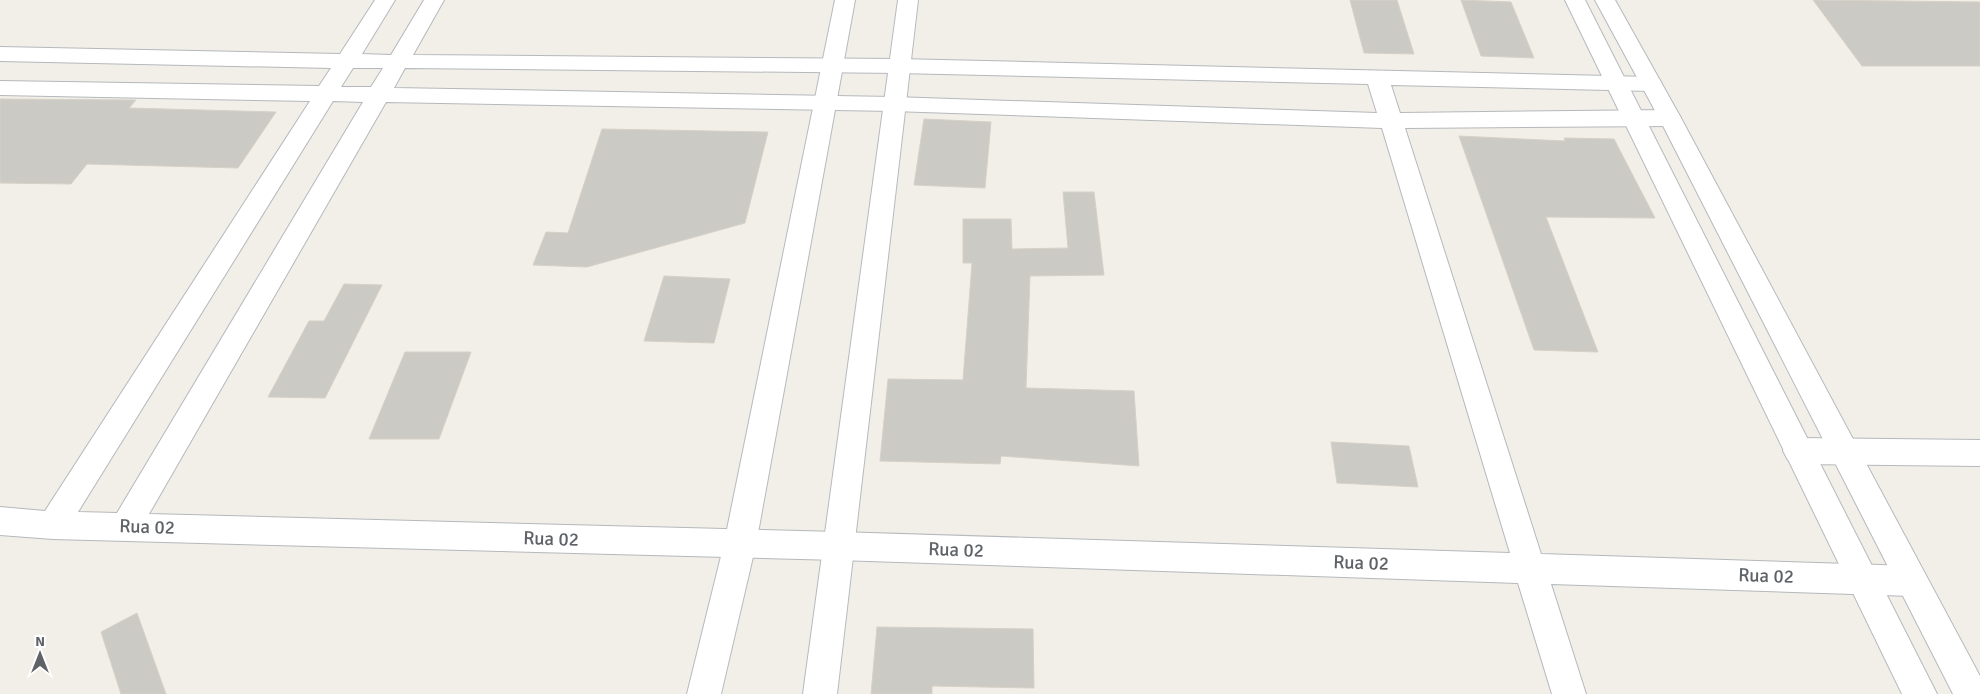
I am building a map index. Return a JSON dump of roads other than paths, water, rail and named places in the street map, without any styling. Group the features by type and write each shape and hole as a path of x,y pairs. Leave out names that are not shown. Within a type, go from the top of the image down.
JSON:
{"street":[{"path":"53,525 386,0"},
{"path":"124,527 434,0"},
{"path":"704,694 740,544 845,0"},
{"path":"820,694 893,104 908,0"},
{"path":"1575,0 1861,579 1920,694"},
{"path":"1605,0 1670,118 1971,694"},
{"path":"0,54 347,61 898,66 1378,79 1651,84"},
{"path":"1378,79 1569,694"},
{"path":"0,88 378,96 824,102 1392,121 1670,118"},
{"path":"1798,451 1980,453"},
{"name":"Rua 02","path":"0,521 53,525 838,546 1912,581"}]}
